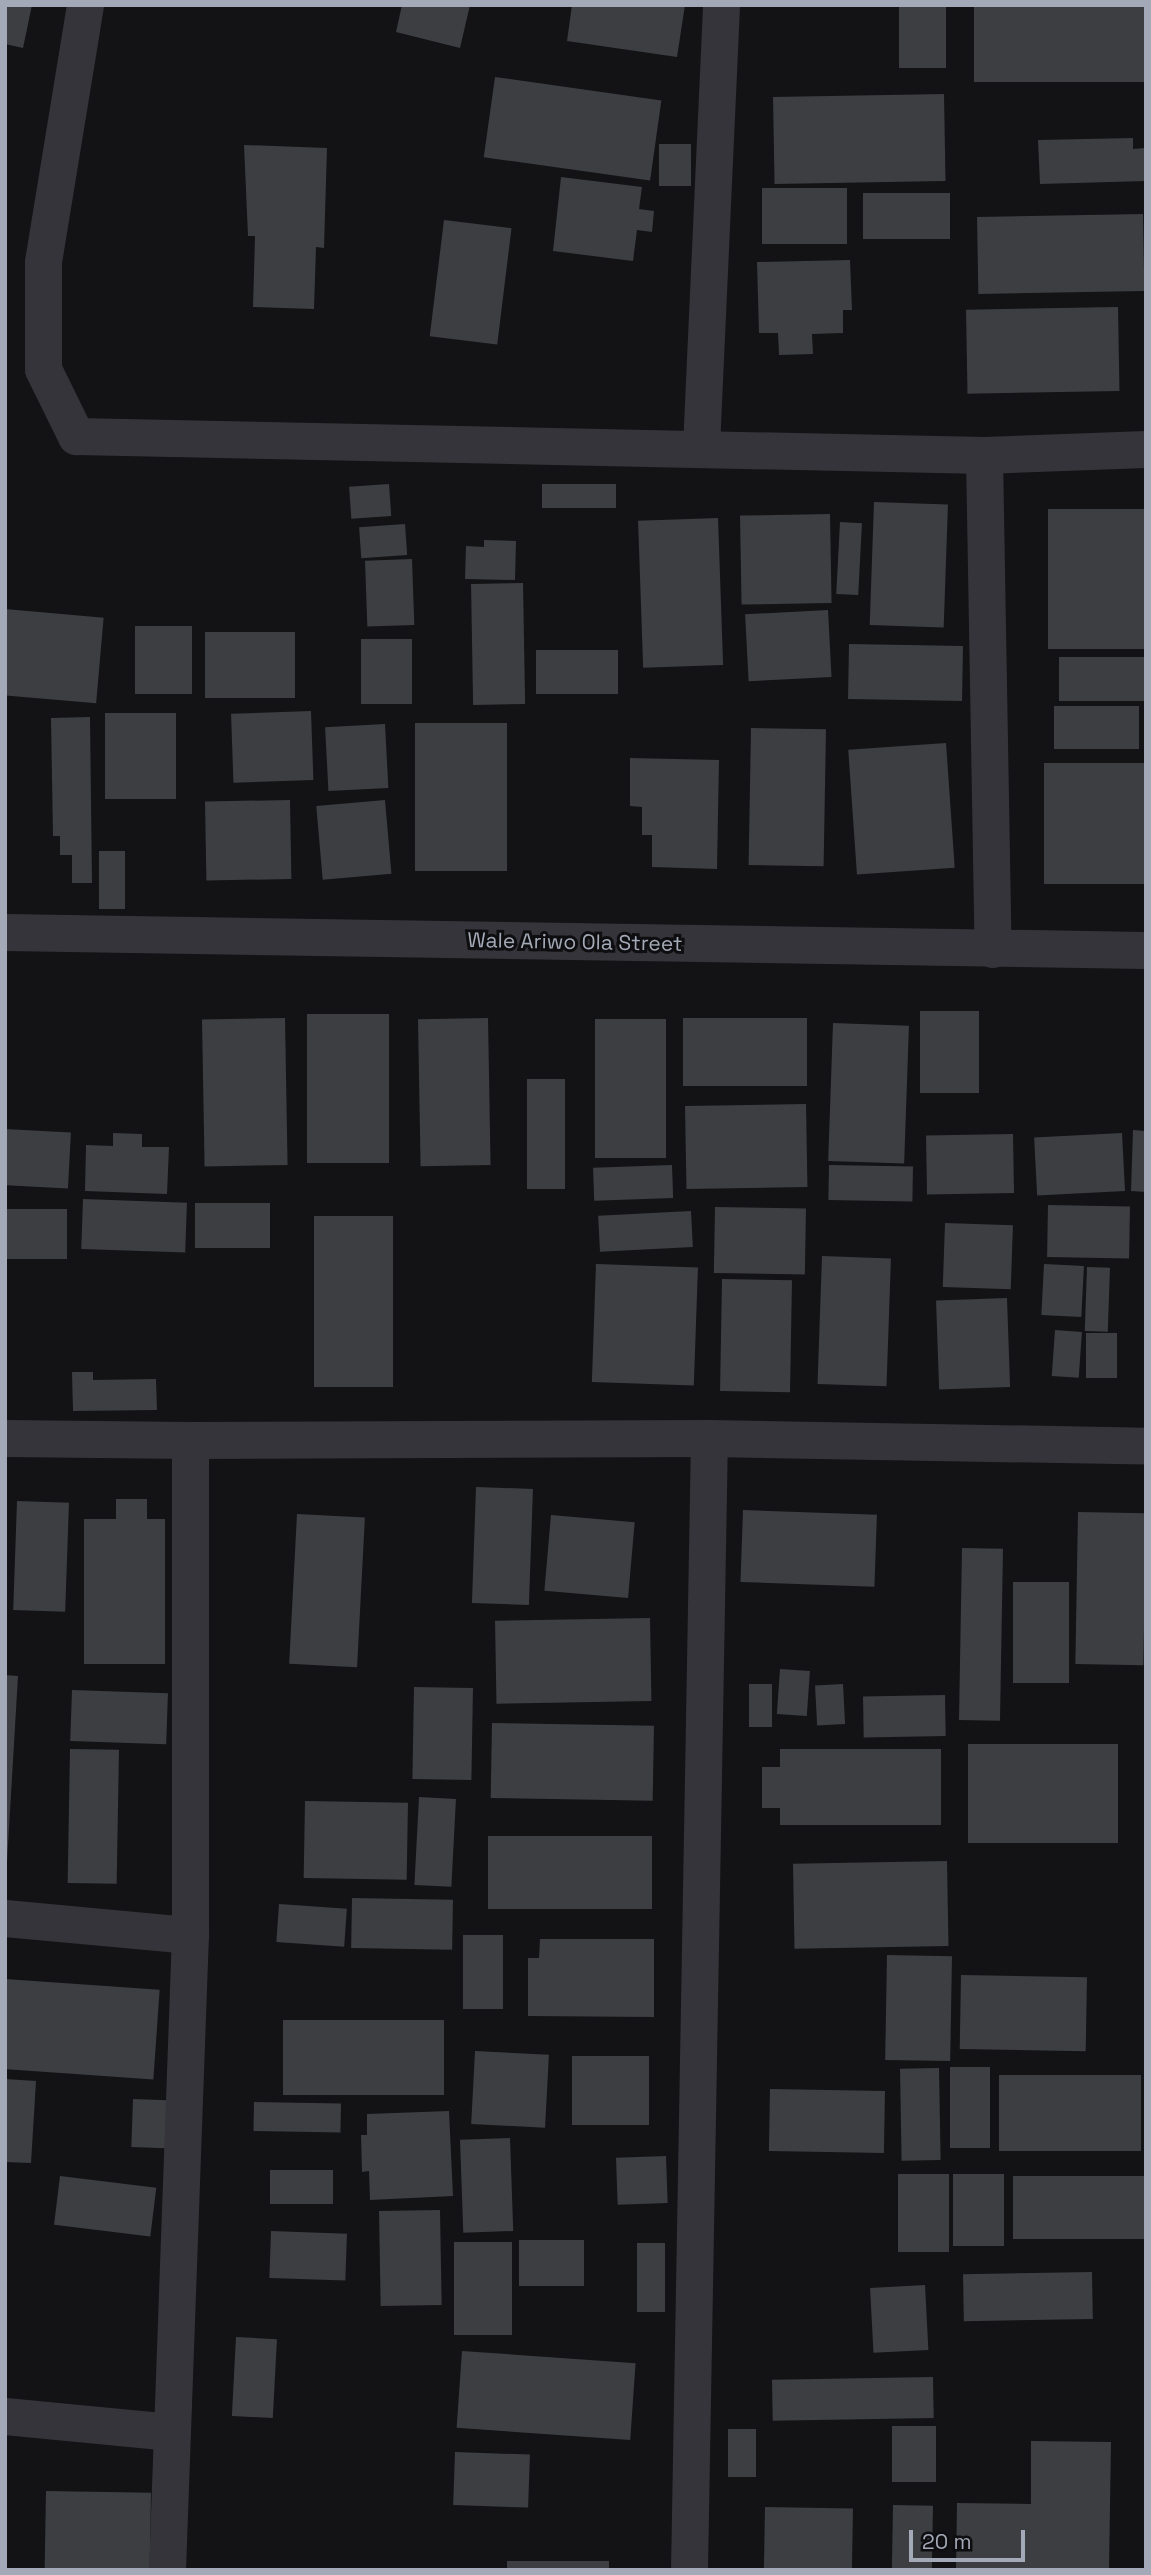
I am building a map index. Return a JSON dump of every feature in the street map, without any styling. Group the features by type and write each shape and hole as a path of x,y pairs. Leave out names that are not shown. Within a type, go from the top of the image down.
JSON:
{"street":[{"path":"85,5 43,262 43,369 76,436 984,455 1146,449"},
{"path":"701,447 721,5"},
{"path":"984,455 993,949"},
{"name":"Wale Ariwo Ola Street","path":"5,932 1146,950"},
{"path":"5,1438 709,1438 1146,1446"},
{"path":"689,2570 709,1438"},
{"path":"167,2570 190,1936 190,1440"},
{"path":"5,1918 190,1936"},
{"path":"5,2416 171,2432"}],"building":[{"path":"5,5 32,5 23,48 5,44"},
{"path":"402,5 470,5 460,48 396,32"},
{"path":"572,5 685,5 677,57 567,41"},
{"path":"899,5 946,5 946,68 899,68"},
{"path":"974,5 1146,5 1146,82 974,82"},
{"path":"495,77 661,100 650,181 484,157"},
{"path":"944,94 946,181 775,184 773,97"},
{"path":"1133,138 1133,149 1146,148 1146,181 1040,184 1038,140"},
{"path":"659,144 691,144 691,186 659,186"},
{"path":"244,145 327,148 324,248 316,247 314,309 253,307 255,236 248,236"},
{"path":"561,177 642,187 639,209 654,211 652,232 637,230 633,261 553,251"},
{"path":"762,188 847,188 847,244 762,244"},
{"path":"863,193 950,193 950,239 863,239"},
{"path":"1143,214 1144,291 978,294 977,217"},
{"path":"444,220 511,228 497,344 430,336"},
{"path":"850,260 852,310 843,310 843,333 812,334 813,354 779,355 778,333 759,333 757,262"},
{"path":"1118,307 1119,391 967,394 966,310"},
{"path":"389,484 391,516 351,519 349,487"},
{"path":"542,484 616,484 616,508 542,508"},
{"path":"874,502 948,505 944,628 870,625"},
{"path":"1048,509 1146,509 1146,649 1048,649"},
{"path":"830,514 832,603 742,605 740,516"},
{"path":"718,518 723,665 643,668 638,521"},
{"path":"840,522 862,523 858,595 836,594"},
{"path":"405,524 407,555 361,558 359,527"},
{"path":"484,540 516,541 515,580 465,579 466,546 484,547"},
{"path":"412,559 414,625 367,627 365,561"},
{"path":"523,583 525,704 473,705 471,584"},
{"path":"5,609 104,618 96,703 5,695"},
{"path":"828,610 832,677 749,681 745,614"},
{"path":"135,626 192,626 192,694 135,694"},
{"path":"205,632 295,632 295,698 205,698"},
{"path":"361,639 412,639 412,704 361,704"},
{"path":"849,644 963,646 962,701 848,699"},
{"path":"536,650 618,650 618,694 536,694"},
{"path":"1059,657 1146,657 1146,701 1059,701"},
{"path":"1054,706 1139,706 1139,749 1054,749"},
{"path":"311,711 313,780 233,783 231,714"},
{"path":"105,713 176,713 176,799 105,799"},
{"path":"90,717 92,883 72,883 72,855 60,855 60,836 53,836 51,718"},
{"path":"415,723 507,723 507,871 415,871"},
{"path":"385,724 388,788 328,791 325,727"},
{"path":"751,728 826,729 824,866 749,865"},
{"path":"946,743 955,868 857,875 848,750"},
{"path":"630,758 719,760 717,869 652,867 652,835 642,835 642,807 630,806"},
{"path":"1044,763 1146,763 1146,884 1044,884"},
{"path":"290,800 291,879 206,880 205,801"},
{"path":"385,800 391,874 323,880 316,806"},
{"path":"99,851 125,851 125,909 99,909"},
{"path":"920,1011 979,1011 979,1093 920,1093"},
{"path":"307,1014 389,1014 389,1163 307,1163"},
{"path":"285,1018 288,1165 205,1166 202,1019"},
{"path":"488,1018 491,1165 421,1166 418,1019"},
{"path":"683,1018 807,1018 807,1086 683,1086"},
{"path":"595,1019 666,1019 666,1158 595,1158"},
{"path":"833,1023 909,1026 904,1164 828,1161"},
{"path":"527,1079 565,1079 565,1189 527,1189"},
{"path":"806,1104 807,1187 686,1189 685,1106"},
{"path":"5,1129 71,1132 68,1188 5,1185"},
{"path":"1133,1130 1146,1131 1146,1192 1131,1191"},
{"path":"113,1133 142,1134 142,1147 169,1147 167,1194 85,1191 86,1145 113,1146"},
{"path":"1122,1133 1125,1191 1037,1196 1034,1138"},
{"path":"1013,1134 1014,1193 927,1195 926,1136"},
{"path":"672,1165 673,1198 594,1201 593,1168"},
{"path":"829,1165 913,1166 912,1201 828,1200"},
{"path":"83,1199 187,1203 185,1253 81,1249"},
{"path":"195,1203 270,1203 270,1248 195,1248"},
{"path":"1048,1205 1130,1206 1129,1258 1047,1257"},
{"path":"715,1207 806,1209 805,1275 714,1273"},
{"path":"5,1209 67,1209 67,1259 5,1259"},
{"path":"691,1211 693,1247 600,1252 598,1216"},
{"path":"314,1216 393,1216 393,1387 314,1387"},
{"path":"945,1223 1013,1225 1011,1289 943,1287"},
{"path":"822,1256 891,1258 886,1386 818,1384"},
{"path":"596,1264 698,1268 694,1385 592,1382"},
{"path":"1044,1264 1084,1266 1081,1317 1041,1315"},
{"path":"1087,1267 1110,1268 1108,1332 1085,1331"},
{"path":"722,1279 792,1280 790,1392 720,1391"},
{"path":"1007,1298 1010,1387 939,1389 936,1300"},
{"path":"1055,1330 1082,1332 1079,1378 1052,1376"},
{"path":"1086,1333 1117,1333 1117,1378 1086,1378"},
{"path":"72,1372 93,1372 93,1380 156,1379 157,1410 73,1411"},
{"path":"476,1487 533,1489 529,1605 472,1603"},
{"path":"116,1499 147,1499 147,1519 165,1519 165,1664 84,1664 84,1519 116,1519"},
{"path":"17,1501 69,1503 65,1612 13,1610"},
{"path":"743,1510 877,1515 874,1587 740,1582"},
{"path":"1078,1512 1146,1513 1143,1665 1075,1664"},
{"path":"297,1514 365,1518 357,1667 289,1664"},
{"path":"551,1515 635,1522 628,1598 544,1591"},
{"path":"962,1548 1003,1549 1000,1721 959,1720"},
{"path":"1013,1582 1069,1582 1069,1683 1013,1683"},
{"path":"650,1618 651,1701 496,1704 495,1621"},
{"path":"780,1669 810,1671 807,1716 777,1714"},
{"path":"5,1675 18,1676 7,1862 5,1862"},
{"path":"749,1684 772,1684 772,1727 749,1727"},
{"path":"843,1684 845,1724 817,1725 815,1685"},
{"path":"414,1687 473,1688 471,1780 412,1779"},
{"path":"72,1690 168,1693 166,1744 70,1741"},
{"path":"945,1695 946,1736 864,1737 863,1696"},
{"path":"492,1723 654,1726 653,1801 491,1798"},
{"path":"968,1744 1118,1744 1118,1843 968,1843"},
{"path":"70,1749 119,1750 117,1884 68,1883"},
{"path":"780,1749 941,1749 941,1825 780,1825 780,1808 762,1808 762,1767 780,1767"},
{"path":"419,1797 456,1799 451,1887 414,1885"},
{"path":"305,1801 408,1803 407,1880 304,1878"},
{"path":"488,1836 652,1836 652,1909 488,1909"},
{"path":"947,1861 948,1946 795,1949 793,1864"},
{"path":"352,1898 453,1900 452,1950 351,1948"},
{"path":"279,1904 347,1909 344,1947 276,1942"},
{"path":"463,1935 503,1935 503,2009 463,2009"},
{"path":"540,1939 654,1939 654,2017 528,2016 528,1958 539,1958"},
{"path":"887,1955 952,1956 950,2061 885,2060"},
{"path":"961,1975 1087,1977 1086,2051 960,2049"},
{"path":"5,1979 160,1990 153,2080 5,2069"},
{"path":"283,2020 444,2020 444,2095 283,2095"},
{"path":"475,2051 549,2055 545,2128 471,2124"},
{"path":"572,2056 649,2056 649,2125 572,2125"},
{"path":"950,2067 990,2067 990,2148 950,2148"},
{"path":"939,2068 941,2160 902,2161 900,2069"},
{"path":"999,2075 1141,2075 1141,2151 999,2151"},
{"path":"5,2079 36,2081 31,2163 5,2162"},
{"path":"770,2089 885,2091 884,2153 769,2151"},
{"path":"133,2099 181,2101 179,2149 131,2147"},
{"path":"254,2102 341,2104 340,2133 253,2131"},
{"path":"449,2111 453,2196 370,2200 369,2171 362,2172 361,2135 367,2135 367,2114"},
{"path":"510,2138 513,2231 463,2233 460,2140"},
{"path":"666,2156 668,2203 618,2205 616,2158"},
{"path":"270,2170 333,2170 333,2204 270,2204"},
{"path":"898,2174 949,2174 949,2252 898,2252"},
{"path":"953,2174 1004,2174 1004,2246 953,2246"},
{"path":"60,2176 156,2188 150,2236 54,2225"},
{"path":"1013,2176 1146,2176 1146,2239 1013,2239"},
{"path":"440,2210 442,2305 381,2306 379,2211"},
{"path":"271,2231 347,2234 345,2281 269,2278"},
{"path":"519,2240 584,2240 584,2286 519,2286"},
{"path":"454,2242 512,2242 512,2335 454,2335"},
{"path":"637,2243 665,2243 665,2312 637,2312"},
{"path":"1092,2272 1093,2319 964,2321 963,2274"},
{"path":"925,2285 928,2350 873,2353 870,2288"},
{"path":"236,2337 277,2339 273,2418 232,2416"},
{"path":"462,2351 636,2363 630,2440 457,2428"},
{"path":"933,2377 934,2418 773,2421 772,2380"},
{"path":"892,2426 936,2426 936,2482 892,2482"},
{"path":"728,2429 756,2429 756,2477 728,2477"},
{"path":"1031,2441 1111,2442 1109,2570 956,2570 957,2503 1031,2504"},
{"path":"455,2452 530,2455 528,2508 453,2505"},
{"path":"46,2491 151,2493 150,2570 45,2570"},
{"path":"893,2505 933,2506 932,2570 892,2570"},
{"path":"765,2507 853,2509 852,2570 764,2570"},
{"path":"507,2561 609,2561 609,2570 507,2570"}]}
